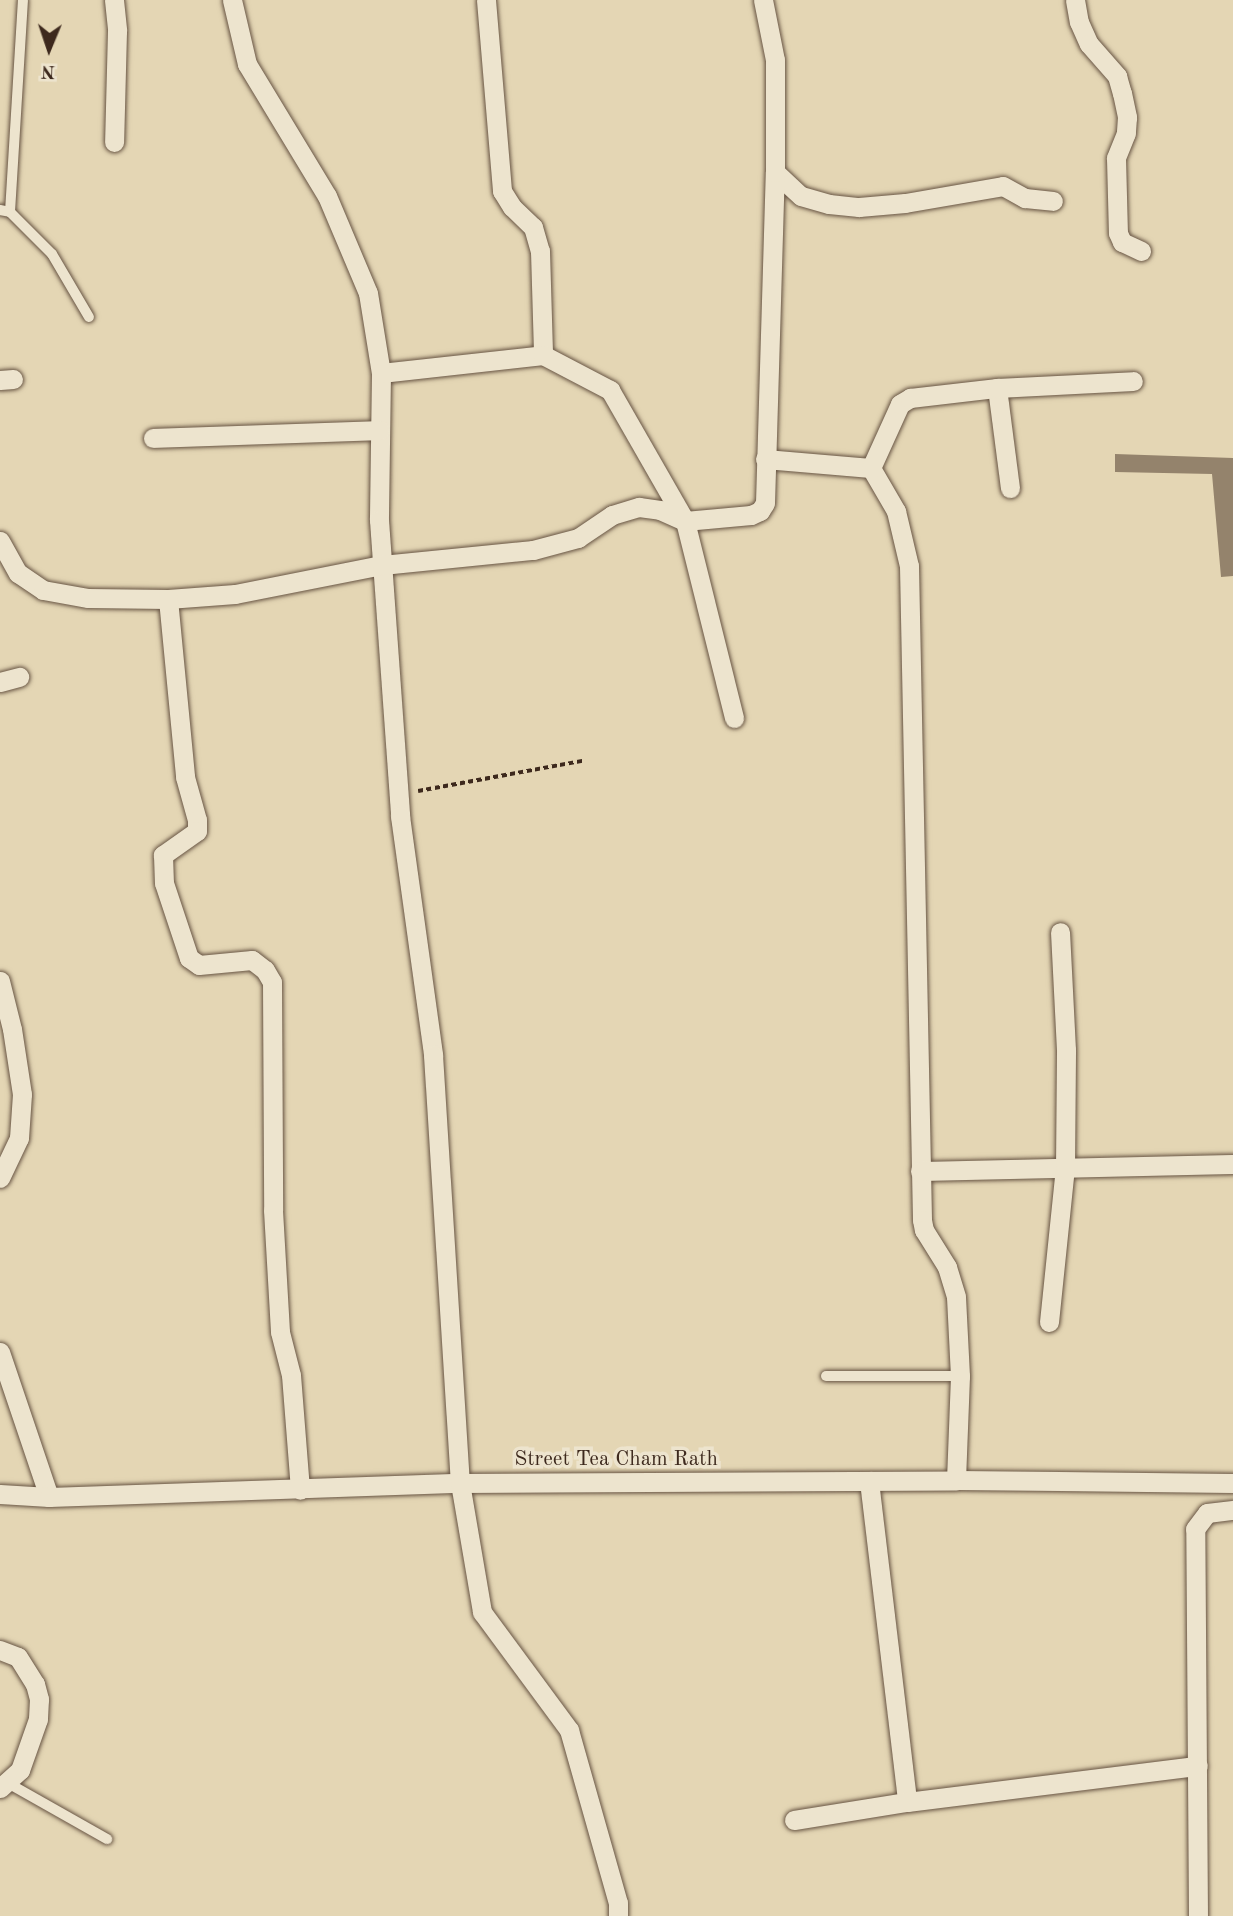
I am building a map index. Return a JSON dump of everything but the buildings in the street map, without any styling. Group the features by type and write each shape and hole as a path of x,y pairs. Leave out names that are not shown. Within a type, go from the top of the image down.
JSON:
{"street":[{"path":"114,0 117,31 114,142"},
{"path":"232,0 247,64 327,196 368,293 381,373 382,565 398,795 433,1055 460,1483 481,1612 569,1730 618,1903 618,1916"},
{"path":"486,0 502,191 512,207 533,227 540,251 542,355"},
{"path":"0,541 18,573 43,590 88,598 169,599 235,594 382,565 533,550 578,538 612,515 639,507 660,510 685,522 751,515 760,511 765,503 775,172 775,60 763,0"},
{"path":"1075,0 1079,22 1089,44 1117,76 1127,117 1126,133 1116,158 1118,233 1122,242 1141,251"},
{"path":"775,172 802,196 829,204 859,207 905,203 1003,186 1026,198 1053,201"},
{"path":"381,373 542,355 610,390 685,522 734,718"},
{"path":"871,468 900,404 909,398 997,388 1133,381"},
{"path":"997,388 1010,488"},
{"path":"153,439 380,430"},
{"path":"765,458 871,468"},
{"path":"871,468 896,511 909,566 920,1171 924,1230 947,1266 956,1297 960,1376 956,1480"},
{"path":"169,599 185,777 197,820 197,831 163,855 164,883 189,958 199,965 252,960 265,970 272,982 274,1210 280,1332 291,1374 300,1490"},
{"path":"0,682 19,677"},
{"path":"1049,1322 1065,1168 1066,1050 1060,932"},
{"path":"0,981 6,1032 22,1094 19,1138 0,1178"},
{"path":"920,1171 1233,1164"},
{"path":"0,1352 49,1497"},
{"name":"Street Tea Cham Rath","path":"0,1494 49,1497 460,1483 956,1480 1233,1483"},
{"path":"869,1481 907,1802"},
{"path":"1198,1916 1195,1529 1207,1513 1233,1510"},
{"path":"0,1650 18,1657 36,1684 39,1699 38,1719 20,1770 4,1786"},
{"path":"794,1820 907,1802 1198,1766"}],"lane":[{"path":"23,0 5,211 52,254 89,317"},
{"path":"826,1376 960,1376"},
{"path":"4,1786 107,1839"}],"path":[{"path":"398,795 582,761"}]}
